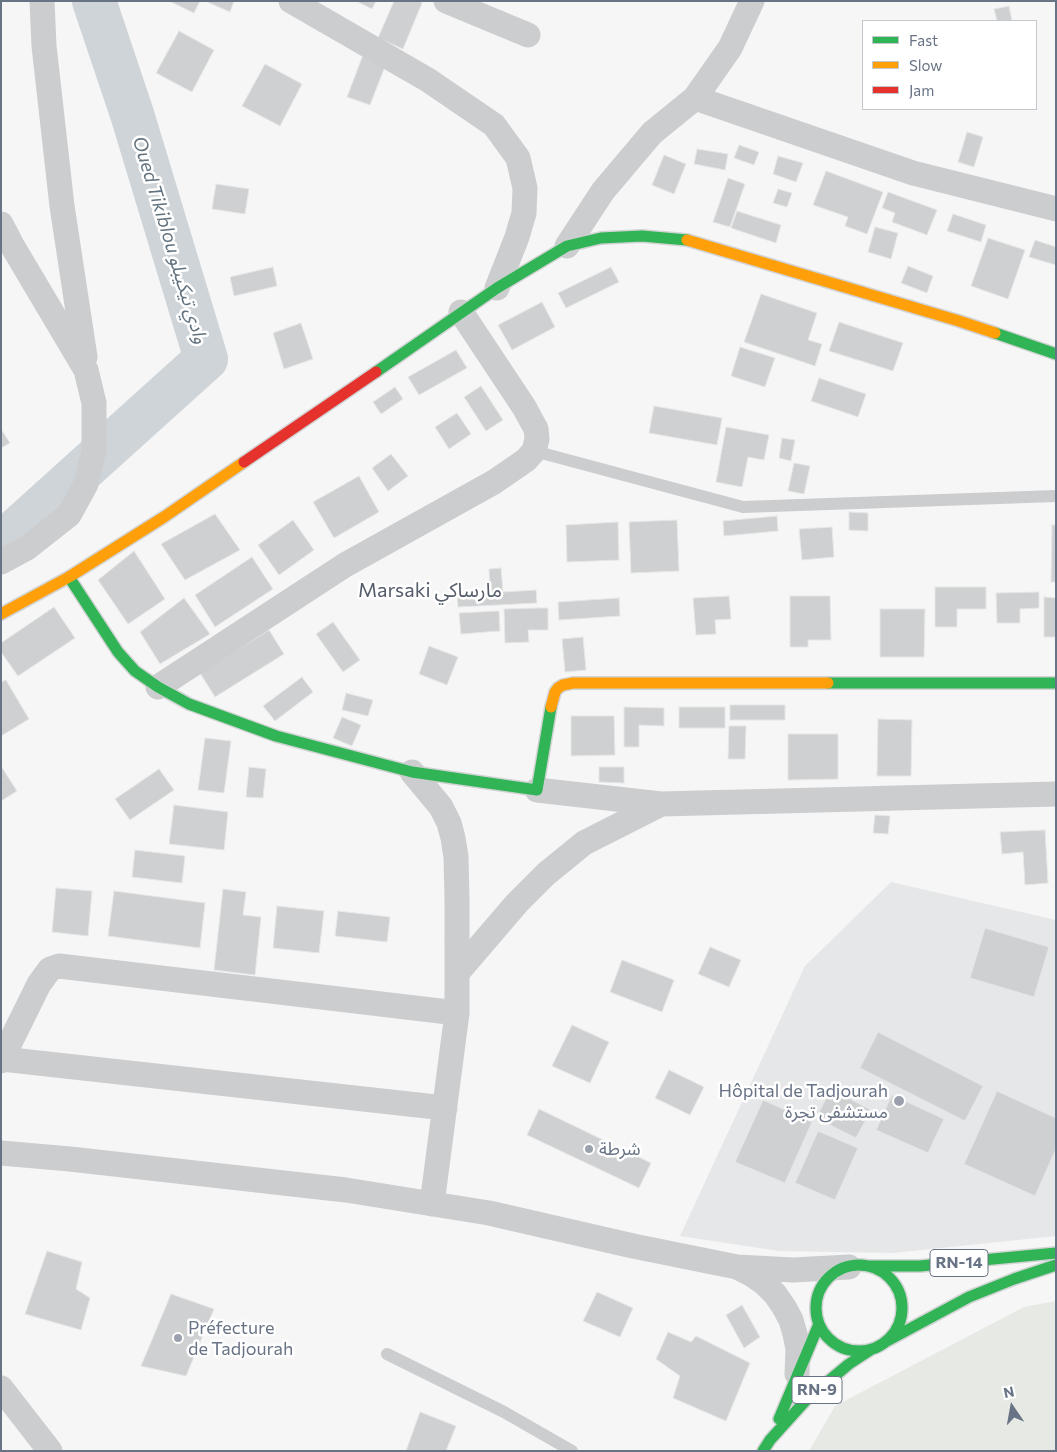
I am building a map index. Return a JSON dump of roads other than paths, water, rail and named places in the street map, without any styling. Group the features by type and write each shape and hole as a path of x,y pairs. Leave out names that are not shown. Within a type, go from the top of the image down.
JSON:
{"street":[{"path":"1,562 27,548 69,516 86,484 94,450 94,403 86,370 62,206 44,46 42,1"},
{"path":"291,1 428,80 494,125 518,158 525,188 524,213 517,237 497,288"},
{"path":"446,1 528,35"},
{"path":"567,246 603,190 652,133 695,98 730,48 752,1"},
{"path":"695,98 913,173 1056,209"},
{"path":"1,224 86,370"},
{"path":"1,614 69,577 164,517 461,312 567,246 601,238 642,236 685,240 959,321 1056,354"},
{"path":"158,687 345,565 494,482 526,460 534,451 537,439 536,429 524,407 461,312"},
{"path":"69,577 118,652 135,670 158,687 189,704 276,736 412,772 537,790 661,804 1056,794"},
{"path":"537,790 551,704 555,692 564,685 573,683 1056,683"},
{"path":"412,772 441,807 450,823 456,865 457,1013 432,1204"},
{"path":"457,973 517,904 546,874 584,843 661,804"},
{"path":"445,1108 2,1060 39,984 50,969 59,966 457,1013"},
{"path":"1,1152 346,1190 489,1213 632,1246 737,1267 793,1270 856,1266 875,1268 887,1275 895,1284 902,1310 900,1322 893,1334 884,1343 872,1349 847,1349 835,1344 826,1335 818,1322 816,1310 820,1290 825,1282 840,1270 856,1266"},
{"name":"RN-14","path":"856,1266 920,1266 1056,1253"},
{"name":"RN-14","path":"884,1343 969,1297 1056,1265"},
{"path":"737,1267 764,1283 775,1294 791,1320 798,1349 796,1378"},
{"path":"784,1307 800,1316 818,1322"},
{"name":"RN-9","path":"770,1440 818,1322"},
{"name":"RN-9","path":"763,1451 770,1440 807,1399 849,1364 872,1349"},
{"path":"1,1388 50,1451"}],"lane":[{"path":"534,451 743,507 1056,496"},
{"path":"387,1354 504,1412 572,1451"}],"waterway":[{"name":"Oued Tikiblou وادي تيكيبلو","path":"1,544 206,359 132,114 94,1"}],"place":[{"name":"Hôpital de Tadjourah مستشفى تجرة","path":"899,1101"},
{"name":"شرطة","path":"589,1149"},
{"name":"Préfecture de Tadjourah","path":"178,1338"}],"district":[{"name":"Marsaki مارساكي","path":"430,590"}]}
